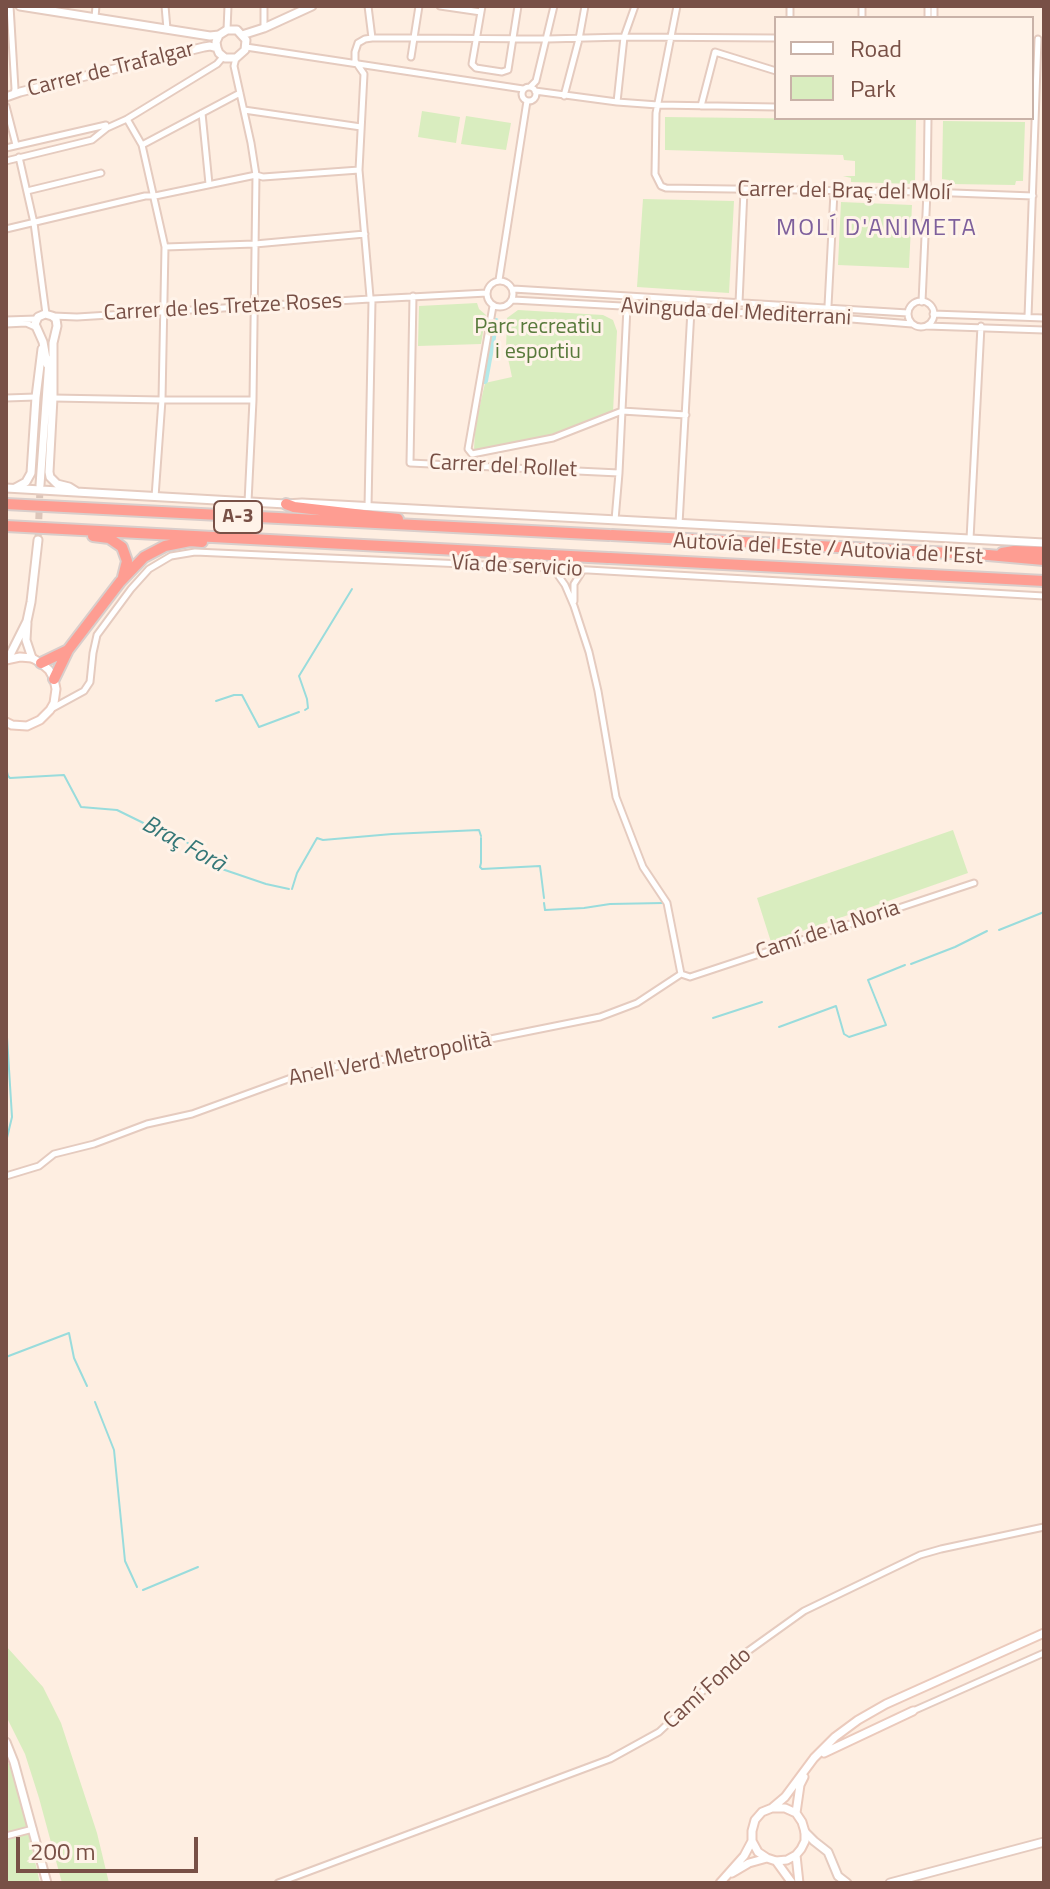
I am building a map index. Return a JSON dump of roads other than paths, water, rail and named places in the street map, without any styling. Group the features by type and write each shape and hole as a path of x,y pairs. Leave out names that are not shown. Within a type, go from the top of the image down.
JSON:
{"highway":[{"name":"Autovía del Este / Autovia de l'Est","path":"6,504 1044,560"},
{"path":"286,504 390,518 445,521 471,527"},
{"name":"Autovía del Este / Autovia de l'Est","path":"6,526 1044,581"},
{"path":"42,528 56,534 101,537 118,543 126,553 127,561 120,582"},
{"path":"55,684 68,650 120,582 154,550 176,543 295,546 315,543"},
{"path":"988,555 1014,551 1044,552"},
{"path":"36,661 68,650"}],"street":[{"path":"10,6 15,89 8,98 16,145"},
{"path":"20,6 210,36 237,30 245,41 358,64 564,96 658,105 774,107"},
{"path":"95,17 96,6"},
{"path":"165,6 168,30"},
{"path":"228,6 223,33 216,42 223,56 236,58"},
{"path":"264,6 264,28"},
{"path":"248,502 253,400 256,175 234,63 243,52 245,41 299,9 312,6"},
{"path":"368,6 372,38"},
{"path":"411,57 419,6"},
{"path":"440,6 481,9 472,64 476,68 502,72 508,70 518,6"},
{"path":"527,101 522,96 536,81 554,6"},
{"path":"564,96 585,6"},
{"path":"617,102 624,37 635,6"},
{"path":"658,105 677,6"},
{"path":"368,507 371,299 359,170 364,74 355,61 358,43 372,38 774,38"},
{"path":"1034,96 1038,39"},
{"name":"Carrer de Trafalgar","path":"8,98 195,49 217,48"},
{"path":"701,106 715,52 774,70"},
{"path":"6,161 92,140 221,61 223,56"},
{"path":"527,101 535,98 530,89"},
{"path":"142,145 240,93"},
{"path":"499,280 527,101"},
{"name":"Carrer del Braç del Molí","path":"658,105 655,174 658,182 666,188 1033,196"},
{"path":"244,110 361,127"},
{"path":"202,113 209,184"},
{"path":"6,148 127,119"},
{"path":"127,119 142,145 165,247 162,400 155,497"},
{"path":"922,302 928,120"},
{"path":"1028,317 1033,120"},
{"path":"19,157 34,223 49,315"},
{"path":"6,229 145,196 256,175 359,170"},
{"path":"27,191 101,173"},
{"path":"739,303 744,190"},
{"path":"828,306 834,192"},
{"path":"165,247 255,244 365,234"},
{"path":"499,280 509,283 513,289 513,300 502,307 489,302 487,293 490,285 499,280"},
{"name":"Avinguda del Mediterrani","path":"513,289 908,313"},
{"name":"Carrer de les Tretze Roses","path":"49,315 77,317 487,293"},
{"name":"Carrer del Rollet","path":"413,296 410,463 619,473"},
{"name":"Avinguda del Mediterrani","path":"513,300 912,324"},
{"path":"927,326 932,321 930,306 922,302 914,303 908,318 919,327 981,326 1044,330"},
{"path":"493,306 469,452 475,454 549,439 622,411 686,415"},
{"path":"615,520 627,307"},
{"path":"679,524 691,310"},
{"path":"933,314 1044,318"},
{"path":"37,326 49,315"},
{"path":"40,485 47,364 57,328 56,319 49,315"},
{"name":"Carrer de les Tretze Roses","path":"57,328 77,317"},
{"path":"6,322 37,326 49,336 57,328"},
{"path":"37,326 47,364"},
{"path":"970,539 981,326"},
{"path":"10,488 26,482 31,473 43,342"},
{"path":"53,343 50,477 57,484 78,493"},
{"path":"6,398 36,397"},
{"path":"53,398 253,400"},
{"path":"10,488 1044,543"},
{"path":"36,661 26,640 38,540"},
{"name":"Vía de servicio","path":"74,697 84,691 90,682 97,635 131,589 149,569 171,556 195,552 553,568 1044,596"},
{"path":"553,568 565,585 589,652 616,797 643,867 667,903 681,974"},
{"path":"574,606 574,584 583,570"},
{"path":"7,660 27,621"},
{"path":"7,660 20,657 36,661 49,670 55,684 50,710"},
{"path":"6,722 27,726 74,697 55,684"},
{"name":"Camí de la Noria","path":"681,974 690,977 974,883"},
{"name":"Anell Verd Metropolità","path":"6,1176 39,1166 54,1154 94,1144 147,1124 192,1114 302,1074 600,1017 637,1003 681,974"},
{"name":"Camí Fondo","path":"278,1883 610,1759 659,1732 737,1659 804,1611 920,1555 1044,1527"},
{"path":"720,1883 744,1856 752,1841 755,1820 785,1797 814,1758 835,1737 877,1709 1044,1633"},
{"path":"796,1813 800,1785 814,1758 1044,1653"},
{"path":"6,1742 47,1883"},
{"path":"772,1808 785,1808 796,1813 805,1832 828,1852 838,1876 847,1883"},
{"path":"6,1836 33,1829"},
{"path":"799,1883 798,1852 805,1832"},
{"path":"752,1841 758,1852 776,1861 787,1860 809,1846 821,1846"},
{"path":"890,1883 1042,1843"},
{"path":"727,1876 749,1863 767,1858"},
{"path":"776,1861 792,1883"}],"waterway":[{"path":"485,381 496,321"},
{"path":"305,710 308,708 307,699 299,676 352,589"},
{"path":"216,701 242,695 259,727 299,712"},
{"name":"Braç Forà","path":"6,768 10,778 64,775 81,807 117,810 183,840 219,868 289,889"},
{"name":"Braç Forà","path":"292,889 297,873 317,838 479,830 481,836"},
{"name":"Braç Forà","path":"481,838 482,869 540,866 544,898"},
{"name":"Braç Forà","path":"544,903 545,910 663,903"},
{"name":"Braç Forà","path":"999,930 1044,912"},
{"name":"Braç Forà","path":"911,964 987,931"},
{"name":"Braç Forà","path":"779,1027 836,1006 844,1034 849,1037 886,1025 868,980 905,965"},
{"name":"Braç Forà","path":"713,1018 762,1002"},
{"path":"6,1021 12,1117 6,1142"},
{"path":"6,1209 6,1233"},
{"path":"6,1357 69,1333 74,1358 87,1386"},
{"path":"95,1402 114,1450 125,1561 137,1587"},
{"path":"143,1590 198,1567"}],"tunnel":[{"path":"38,540 40,488"}],"district":[{"name":"MOLÍ D'ANIMETA","path":"877,229"}],"park label":[{"name":"Parc recreatiu i esportiu","path":"538,340"}]}
